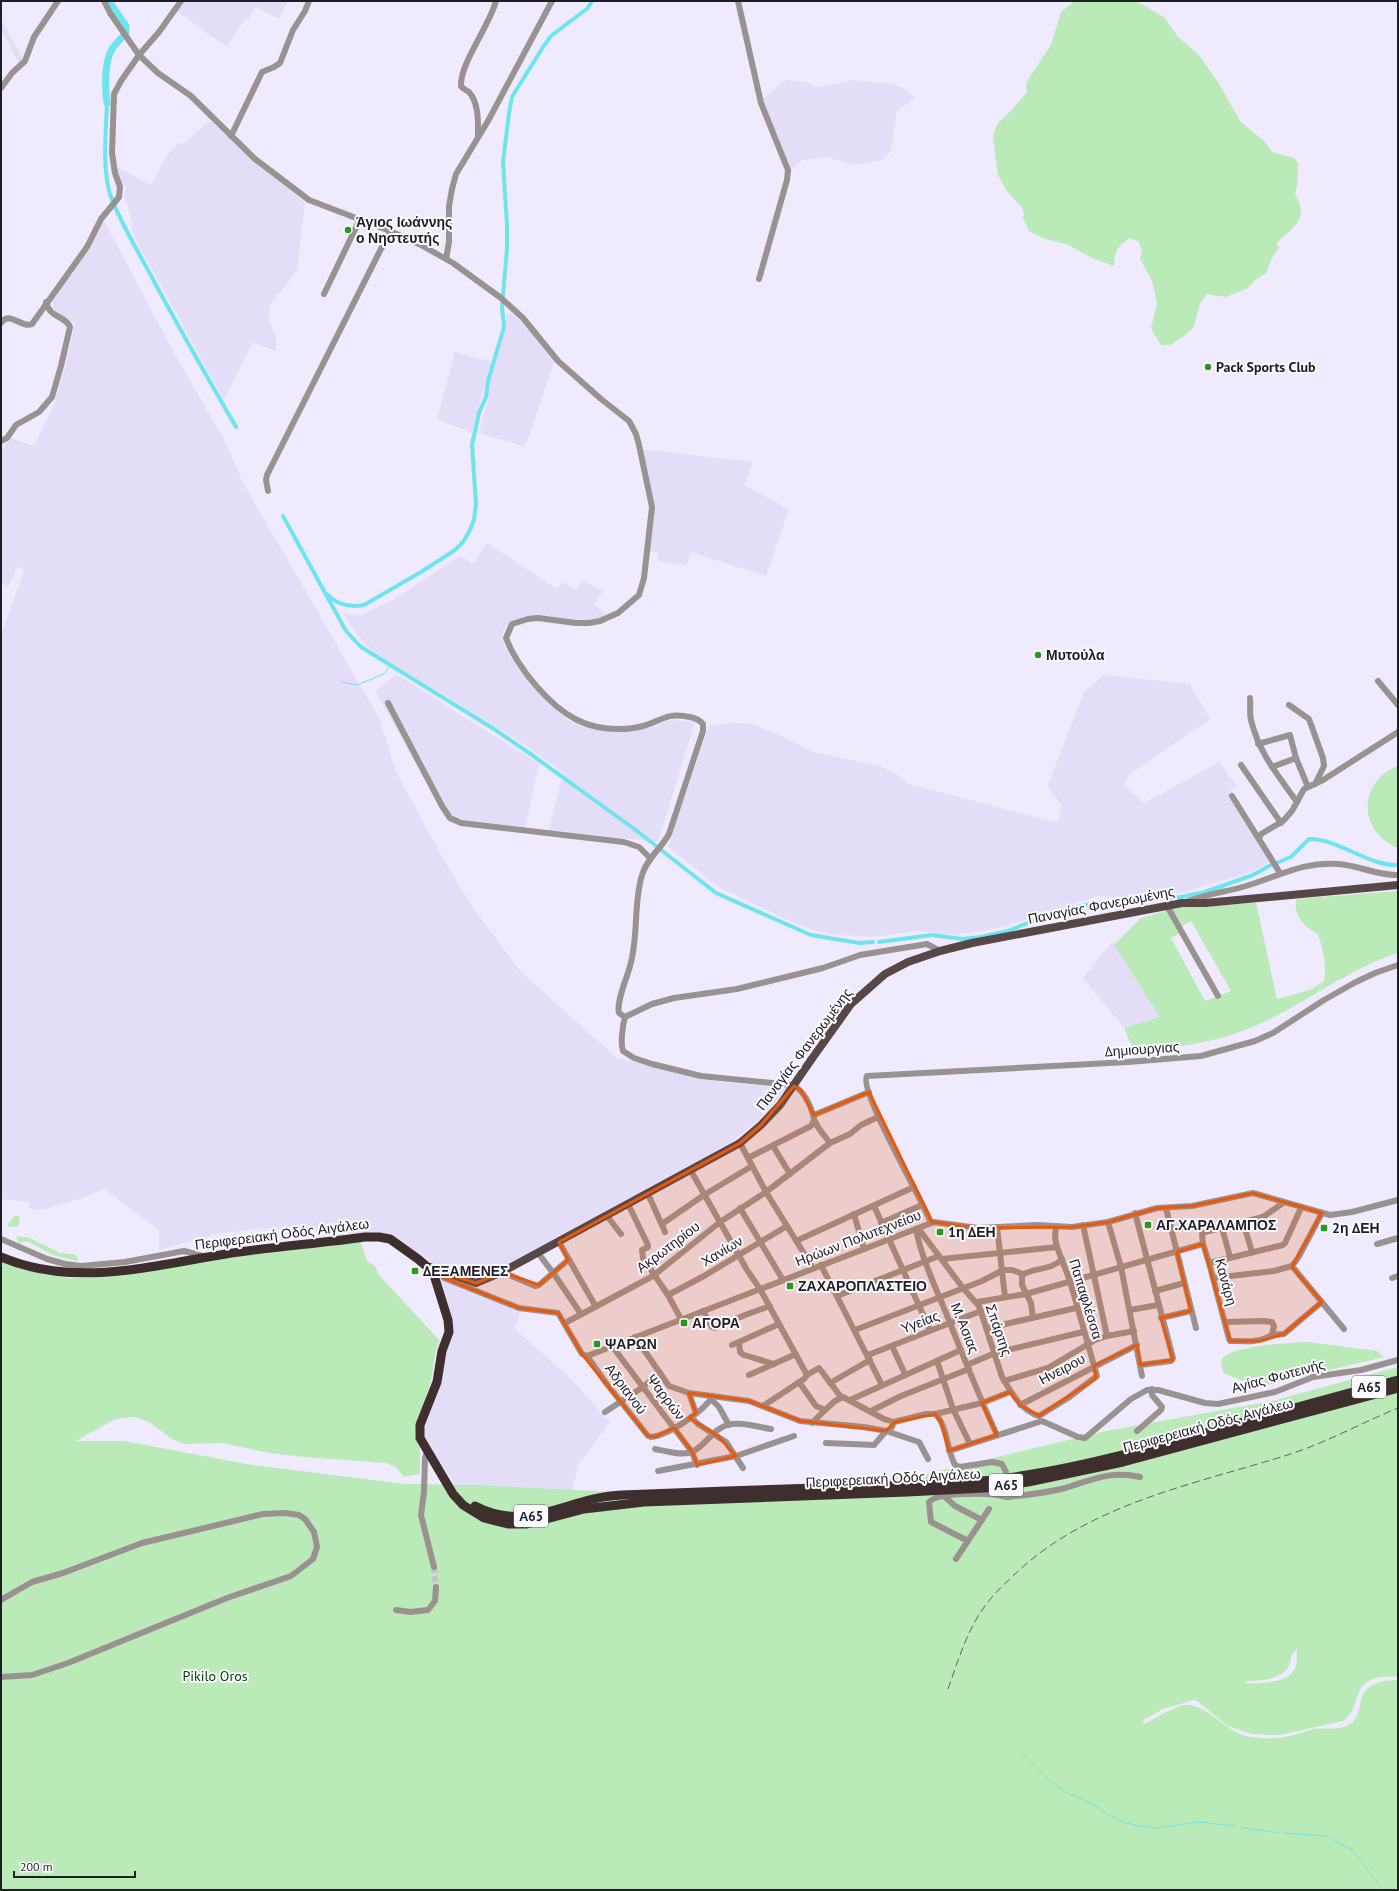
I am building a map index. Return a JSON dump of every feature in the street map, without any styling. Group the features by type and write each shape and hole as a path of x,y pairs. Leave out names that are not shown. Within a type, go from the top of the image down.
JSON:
{"highway":[{"name":"Περιφερειακή Οδός Αιγάλεω","path":"1,1257 49,1271 90,1274 277,1247 379,1236 390,1239 400,1245 433,1272 449,1326 437,1382 420,1425 420,1438 453,1494 471,1511 496,1522 520,1525 537,1522 584,1509 644,1502 895,1493 997,1486 1059,1477 1123,1462 1398,1388"},
{"name":"Περιφερειακή Οδός Αιγάλεω","path":"445,1479 463,1498 476,1507 493,1514 514,1518 528,1517 573,1504 620,1495 907,1485 1012,1477 1064,1468 1122,1455 1398,1380"}],"main road":[{"name":"Παναγίας Φανερωμένης","path":"427,1266 476,1283 502,1272 559,1242 740,1143 761,1126 780,1104 851,1004 876,980 895,967 940,951 1185,902 1205,903 1398,885"}],"street":[{"path":"1,88 9,77 26,61 34,37 58,1"},
{"path":"104,1 121,31 139,55 158,73 191,96 255,159 303,196 390,231 446,259 503,300 523,318 558,361 601,399 629,420 636,434 639,445 652,507 642,586 639,595 628,606 608,618 589,623 538,618 528,619 512,624 506,638 516,660 541,690 558,708 579,722 600,727 620,729 641,726 671,715 697,719 703,724 703,731 688,781 682,792 669,834 660,849 650,858 642,874 631,963 618,1005 619,1013 625,1017"},
{"path":"1,323 5,319 10,318 30,325 79,258 89,242 97,224 118,197 120,187 115,173 112,153 113,102 116,88 139,55 159,32 181,1"},
{"path":"232,136 262,72 274,68 280,63 294,26 305,11 309,1"},
{"path":"478,136 477,112 474,101 469,92 461,86 461,81 469,57 493,14 496,1"},
{"path":"446,259 449,242 448,214 453,182 460,166 488,121 552,1"},
{"path":"738,1 761,102 788,170 788,178 759,279"},
{"path":"324,294 360,219"},
{"path":"268,491 266,480 267,474 390,231"},
{"path":"1,441 7,438 16,425 39,412 55,390 70,327 67,322 52,314 46,302"},
{"path":"1378,681 1398,705"},
{"path":"1250,698 1251,720 1258,744 1296,802"},
{"path":"388,703 442,806 453,821 461,824 624,842 639,847 650,858"},
{"path":"1289,705 1310,719 1312,724 1324,762 1315,784"},
{"path":"1259,839 1261,834 1281,823 1292,811 1304,789 1327,777 1398,732"},
{"path":"1258,744 1290,735 1296,758 1308,787"},
{"path":"1272,767 1296,758"},
{"path":"1241,766 1281,823"},
{"path":"1321,772 1323,776 1327,777"},
{"path":"1232,796 1280,873"},
{"path":"1185,902 1214,892 1244,887 1306,865 1337,864 1385,874 1398,875"},
{"path":"1167,906 1218,996"},
{"path":"830,1143 814,1118 801,1090 793,1085 701,1076 652,1064 628,1055 623,1051 621,1044 625,1017 652,1004 674,998 737,989 823,968 860,955 927,944 940,951"},
{"name":"Δημιουργιας","path":"869,1092 864,1080 867,1076 1128,1062 1202,1056 1248,1043 1273,1033 1324,1000 1354,983 1375,973 1398,965"},
{"path":"748,1158 811,1126 814,1118 869,1092 878,1117 931,1223"},
{"name":"Ακρωτηρίου","path":"566,1323 653,1276 720,1222 766,1192 830,1143 850,1134 861,1125 878,1117"},
{"path":"740,1143 766,1192 812,1268"},
{"path":"773,1146 790,1174"},
{"path":"662,1224 704,1194 752,1166"},
{"path":"691,1171 738,1255 770,1306 807,1375"},
{"path":"796,1241 914,1187"},
{"name":"Ηρώων Πολυτεχνείου","path":"587,1356 931,1223 937,1222 978,1228 1047,1224 1056,1226 1083,1225 1108,1222 1135,1213 1192,1206 1253,1193 1263,1194 1301,1208 1322,1213 1341,1214 1398,1200"},
{"path":"648,1194 665,1232"},
{"path":"1230,1257 1222,1228 1263,1217 1283,1202"},
{"path":"628,1204 648,1245 648,1247 641,1252 643,1258 653,1276 668,1295 681,1319"},
{"path":"881,1222 922,1205"},
{"path":"874,1206 888,1240 930,1330"},
{"path":"740,1208 783,1280"},
{"path":"1166,1208 1196,1328"},
{"path":"1209,1262 1286,1243 1301,1208"},
{"path":"1135,1213 1173,1360 1140,1365"},
{"path":"1213,1278 1274,1271 1292,1266 1322,1213"},
{"path":"854,1214 864,1249"},
{"path":"607,1216 621,1234"},
{"path":"1108,1222 1121,1267 1142,1376"},
{"path":"1243,1222 1252,1252"},
{"path":"1083,1225 1107,1336"},
{"name":"Χανίων","path":"668,1295 704,1276 787,1226"},
{"name":"Παπαφλέσσα","path":"1042,1416 1096,1378 1097,1374 1076,1308 1070,1281 1057,1247 1055,1238 1056,1226"},
{"path":"997,1227 1005,1297"},
{"name":"Σπάρτης","path":"917,1228 963,1288 977,1302 988,1328 1004,1381 1010,1392 1020,1405 1036,1416 1042,1416"},
{"name":"Μ. Ασιας","path":"917,1228 926,1262 939,1298 982,1403 997,1435"},
{"name":"Κανάρη","path":"1222,1228 1202,1234 1203,1244 1230,1341 1260,1341 1272,1335"},
{"path":"1377,1244 1398,1238"},
{"path":"1,1239 47,1259 65,1264 81,1266 125,1262 184,1251 208,1257"},
{"path":"559,1242 596,1307"},
{"path":"977,1302 1026,1294 1203,1244"},
{"path":"837,1296 940,1257 1057,1247"},
{"path":"538,1253 581,1314"},
{"path":"855,1330 1007,1270 1024,1274 1036,1269 1050,1267 1062,1259"},
{"path":"502,1272 535,1286 542,1284 568,1260"},
{"path":"821,1265 882,1385"},
{"path":"1292,1266 1344,1329"},
{"path":"439,1271 444,1278 518,1308 558,1313 566,1323 582,1354 587,1356"},
{"path":"1024,1274 1021,1278 1022,1285 1031,1303 1033,1318"},
{"path":"1155,1291 1184,1283"},
{"path":"1225,1322 1272,1322 1274,1326 1272,1335 1284,1334 1322,1302"},
{"path":"1130,1310 1158,1305"},
{"path":"702,1311 712,1327 715,1328 770,1306"},
{"path":"988,1328 1076,1308"},
{"name":"Υγείας","path":"830,1383 869,1358 892,1346 981,1311"},
{"path":"1162,1318 1191,1311"},
{"path":"732,1345 779,1324"},
{"path":"1004,1381 1048,1368 1087,1344 1107,1336 1134,1331"},
{"path":"871,1411 901,1396 943,1380 995,1353 1083,1332"},
{"path":"635,1337 669,1386 689,1394 712,1398 749,1401 794,1420 812,1423 849,1425 886,1431 919,1442 928,1459"},
{"path":"739,1342 740,1352 744,1355 775,1364"},
{"name":"Ηνειρου","path":"1020,1405 1137,1345"},
{"name":"Ψαρρών","path":"612,1346 692,1452 697,1465"},
{"path":"892,1346 904,1374"},
{"path":"850,1400 904,1374 961,1350"},
{"path":"749,1375 796,1354"},
{"name":"Αδριανού","path":"587,1356 648,1436 655,1437 674,1428"},
{"name":"Αγίας Φωτεινής","path":"1152,1389 1205,1403 1218,1404 1275,1392 1313,1377 1360,1370 1398,1360"},
{"path":"937,1361 952,1409 970,1444"},
{"path":"763,1406 819,1368 841,1398 850,1400 894,1422 982,1403 1010,1392"},
{"path":"605,1412 660,1374"},
{"path":"799,1382 816,1406 825,1410"},
{"path":"949,1451 1042,1421 1078,1437 1085,1438 1135,1396 1143,1391 1152,1389 1152,1395 1162,1409 1136,1431"},
{"path":"689,1394 696,1413"},
{"path":"674,1428 691,1417 712,1398"},
{"path":"712,1398 729,1425"},
{"path":"812,1423 825,1410 841,1398"},
{"path":"935,1414 941,1422 949,1451 954,1463 958,1467 996,1462 1002,1464 1006,1472"},
{"path":"691,1417 712,1434 726,1442 743,1468"},
{"path":"826,1442 874,1445 886,1431 891,1429 894,1422"},
{"path":"655,1449 682,1453 692,1452 720,1428 729,1425 745,1424 771,1429"},
{"path":"658,1471 697,1465 736,1456 794,1436"},
{"path":"427,1452 425,1458 424,1492 421,1515 434,1567"},
{"path":"968,1541 931,1522 929,1502 935,1498 944,1496 992,1494 1011,1497 1063,1488 1113,1474 1125,1474 1140,1477"},
{"path":"1002,1496 1004,1489"},
{"path":"944,1496 955,1506 982,1520"},
{"path":"956,1560 989,1509"},
{"path":"1,1600 32,1582 63,1573 115,1554 127,1548 149,1541 263,1514 285,1513 299,1515 310,1524 314,1532 317,1547 313,1558 297,1572 68,1663 32,1675 1,1676"},
{"path":"396,1610 410,1612 428,1610 435,1601 436,1586"}],"highlighted area":[{"path":"794,1086 801,1090 814,1115 869,1092 932,1222 978,1228 1072,1227 1108,1222 1157,1208 1192,1206 1253,1193 1322,1213 1292,1267 1322,1302 1284,1334 1260,1341 1230,1341 1203,1244 1177,1252 1191,1311 1161,1318 1173,1360 1140,1365 1137,1345 1094,1366 1096,1378 1039,1416 1020,1405 1010,1392 982,1403 997,1435 949,1451 941,1422 935,1414 895,1422 886,1431 800,1421 749,1401 689,1393 696,1413 689,1418 718,1436 736,1456 697,1465 692,1452 674,1428 655,1437 648,1436 582,1354 558,1313 519,1308 444,1278 439,1271 476,1283 502,1272 539,1285 568,1260 559,1242 740,1143 761,1125"}],"shaded area":[{"path":"181,1 288,1 279,19 256,7 248,20 245,19 227,46 203,31 204,30 175,10"},
{"path":"1,19 24,61 20,65 1,30"},
{"path":"786,80 807,82 815,87 853,80 891,84 901,87 915,98 897,111 891,151 883,160 854,165 827,157 802,160 791,169 761,100"},
{"path":"210,121 305,203 297,270 271,304 268,317 276,337 276,351 253,342 224,400 136,240 131,227 133,224 124,195 126,187 120,183 115,166 151,185 168,154 178,143 183,144"},
{"path":"103,219 171,347 228,447 242,481 379,718 397,774 445,862 476,912 521,972 617,1058 720,1082 787,1088 767,1113 730,1143 482,1278 475,1279 441,1268 394,1236 385,1233 355,1234 265,1228 216,1234 159,1250 159,1230 104,1189 79,1199 46,1209 35,1210 29,1208 29,1202 1,1199 1,635 24,571 19,566 8,587 1,583 1,451 11,438 34,446 54,405 66,365 75,323 55,314 52,300"},
{"path":"511,313 527,327 554,362 528,440 523,446 479,433 489,397 487,394 489,382 507,315"},
{"path":"455,352 491,362 472,433 437,419"},
{"path":"641,449 753,462 744,485 789,509 766,576 690,552 687,565 658,561 658,552 649,552 653,513"},
{"path":"487,543 557,589 563,582 576,589 583,581 603,591 594,605 608,616 584,621 544,616 525,617 510,622 503,631 503,643 519,670 563,716 573,723 584,727 623,732 654,727 666,721 674,720 695,722 658,842 549,830 563,774 556,767 513,737 375,653 356,634 343,613 359,616 391,601 460,556 473,563"},
{"path":"396,674 539,764 525,828 448,821 375,691"},
{"path":"1104,675 1190,684 1210,719 1130,774 1124,784 1144,803 1219,762 1237,786 1230,790 1276,859 1245,874 1179,893 1124,898 1097,896 1009,925 983,931 954,935 920,931 872,937 838,935 813,930 790,921 717,886 668,847 709,726 734,723 752,724 777,734 813,752 880,766 898,775 909,784 1058,823 1062,805 1047,787 1084,692"},
{"path":"1112,942 1160,1017 1124,1028 1083,978"},
{"path":"439,1279 497,1303 522,1311 514,1328 568,1376 610,1422 578,1465 571,1499 463,1493 441,1465 423,1434 434,1400 450,1333"}],"green space":[{"path":"1075,1 1136,1 1164,17 1178,37 1198,54 1218,82 1240,121 1265,142 1272,152 1294,158 1298,163 1295,194 1301,210 1300,216 1298,222 1276,244 1279,247 1271,260 1266,273 1256,279 1248,288 1226,297 1207,294 1200,303 1194,327 1170,345 1161,345 1151,328 1157,304 1152,281 1140,259 1142,250 1138,241 1129,238 1122,244 1117,250 1114,266 1092,258 1066,244 1045,239 1029,231 1023,218 1024,213 1022,208 1006,190 998,175 993,138 995,129 999,122 1011,111 1027,92 1026,84 1051,45 1061,12"},
{"path":"1398,766 1398,848 1385,841 1375,831 1370,819 1368,807 1369,795 1375,783 1385,773"},
{"path":"1398,891 1398,953 1361,968 1291,1008 1240,1032 1195,1044 1134,1051 1124,1028 1160,1017 1114,945 1141,918 1179,907 1256,903 1277,999 1310,990 1324,981 1324,958 1318,934 1309,928 1298,916 1296,911 1296,899","holes":["1191,921 1231,991 1205,1001 1171,938 1182,932 1179,928"]},
{"path":"15,1215 20,1217 18,1226 9,1227 7,1225"},
{"path":"16,1236 30,1238 60,1253 74,1254 79,1259 77,1261 53,1255 27,1241 19,1243"},
{"name":"Pikilo Oros","path":"360,1240 367,1261 375,1266 378,1274 440,1341 436,1350 431,1381 416,1429 415,1436 420,1447 420,1474 404,1477 396,1467 386,1463 270,1453 222,1443 184,1444 172,1439 149,1422 135,1417 115,1419 76,1441 124,1441 252,1465 404,1484 473,1485 678,1495 914,1477 1106,1431 1272,1401 1398,1367 1398,1676 1379,1677 1366,1682 1359,1693 1352,1711 1343,1721 1279,1735 1252,1734 1228,1726 1194,1700 1163,1709 1143,1720 1144,1724 1180,1706 1189,1705 1198,1707 1232,1729 1250,1737 1285,1737 1313,1729 1340,1728 1350,1724 1356,1718 1364,1694 1370,1687 1380,1682 1398,1680 1398,1890 1,1890 1,1262 42,1274 71,1278 103,1277 234,1255","holes":["1297,1649 1297,1663 1295,1669 1287,1677 1276,1681 1245,1683 1247,1681 1273,1678 1284,1672 1288,1667 1291,1655"]},
{"path":"1308,1342 1377,1351 1384,1357 1267,1385 1240,1380 1224,1373 1221,1366 1222,1358 1239,1350 1250,1347"}],"waterway":[{"path":"107,103 106,68 109,55 126,32 126,26 109,1"},
{"path":"327,594 335,601 344,605 364,605 421,572 455,550 463,542 470,530 474,520 476,504 472,445 479,413 486,397 488,381 504,327 502,307 507,249 507,225 503,162 512,97 551,36 588,8 592,1"},
{"path":"107,103 105,161 110,194 128,233 169,310 236,427"},
{"path":"283,516 346,631 361,647 494,729 532,755 637,831 716,893 811,935 859,943 873,942"},
{"path":"342,682 357,685 384,674 390,666"},
{"path":"879,942 932,935 962,939 981,937 1008,931 1050,914 1076,907 1105,902 1131,903 1152,898 1181,897 1205,892 1253,875 1269,866 1291,857 1309,839 1332,843 1375,861 1398,865"},
{"path":"1021,1752 1046,1777 1065,1792 1093,1804 1108,1815 1123,1822 1139,1826 1158,1828 1199,1822 1235,1826"},
{"path":"1240,1827 1278,1833"},
{"path":"1283,1833 1326,1836 1353,1850 1383,1890"}],"tunnel":[{"path":"434,1567 436,1587"}],"railway":[{"path":"948,1689 968,1635 988,1602 1008,1580 1040,1553 1071,1532 1104,1515 1138,1501 1296,1452 1398,1408"}],"place":[{"name":"Άγιος Ιωάννης ο Νηστευτής","path":"348,230"},
{"name":"Pack Sports Club","path":"1208,367"},
{"name":"Μυτούλα","path":"1038,655"},
{"name":"ΑΓ.ΧΑΡΑΛΑΜΠΟΣ","path":"1148,1225"},
{"name":"2η ΔΕΗ","path":"1324,1228"},
{"name":"1η ΔΕΗ","path":"940,1232"},
{"name":"ΔΕΞΑΜΕΝΕΣ","path":"415,1271"},
{"name":"ΖΑΧΑΡΟΠΛΑΣΤΕΙΟ","path":"790,1286"},
{"name":"ΑΓΟΡΑ","path":"684,1323"},
{"name":"ΨΑΡΩΝ","path":"597,1344"}]}
